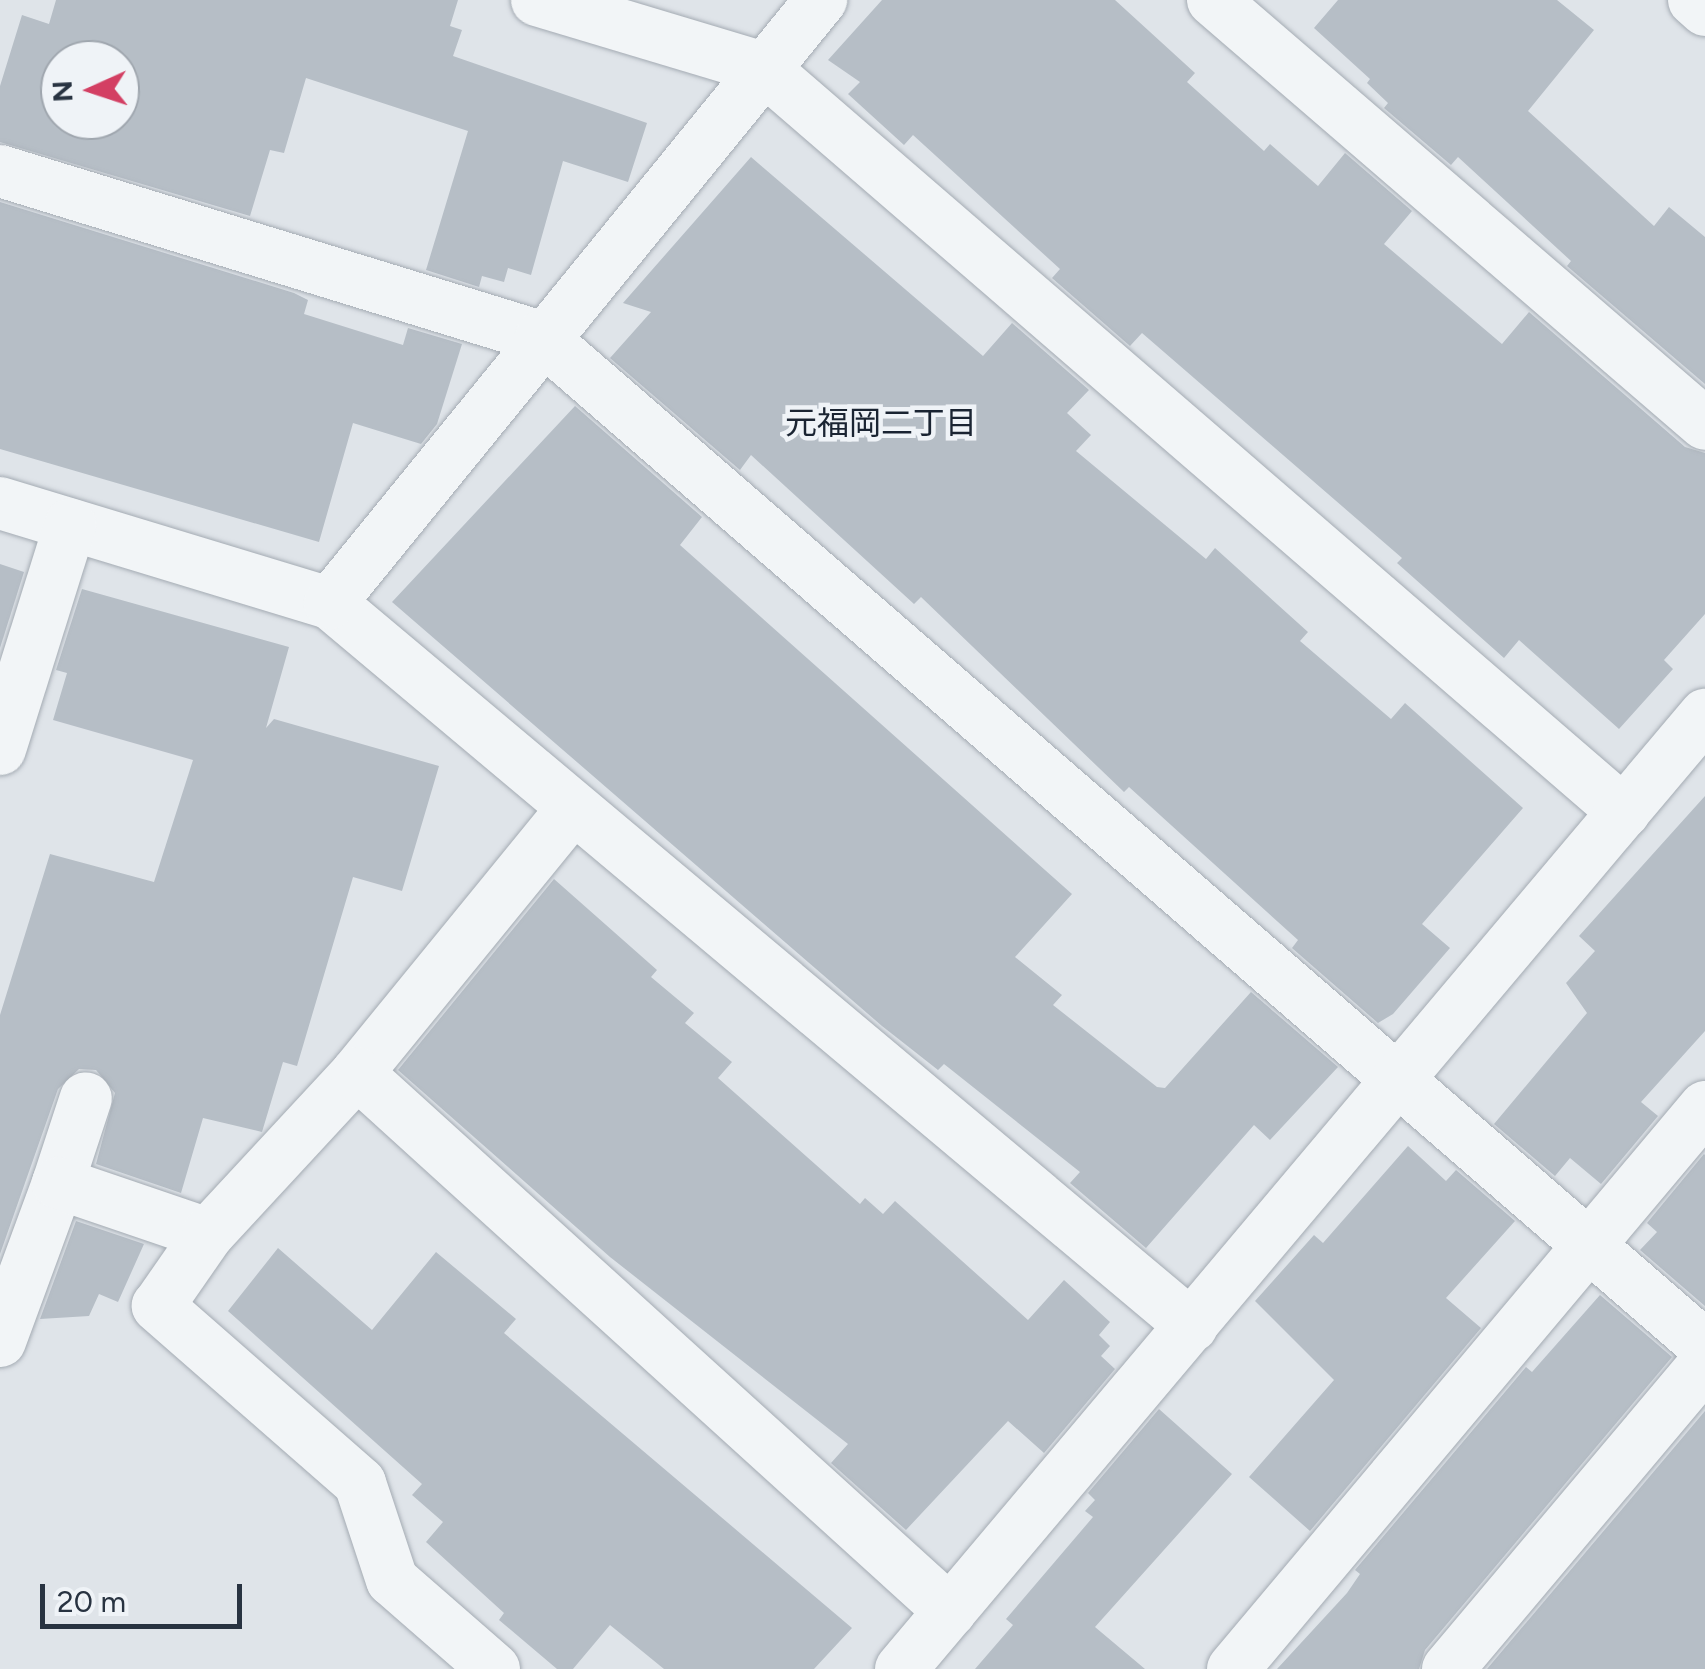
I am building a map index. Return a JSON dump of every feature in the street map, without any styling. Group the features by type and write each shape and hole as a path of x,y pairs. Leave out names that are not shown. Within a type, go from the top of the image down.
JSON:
{"street":[{"path":"536,0 763,68 1624,812"},
{"path":"330,603 541,337 821,0"},
{"path":"1213,0 1705,424"},
{"path":"1694,0 1705,10"},
{"path":"0,171 541,337 1705,1346"},
{"path":"0,503 330,603 572,811 1192,1326"},
{"path":"0,749 70,525"},
{"path":"901,1669 1705,715"},
{"path":"494,1669 392,1580 360,1484 158,1306 208,1234 357,1073 572,811"},
{"path":"357,1073 950,1611"},
{"path":"0,1341 86,1098"},
{"path":"1233,1669 1705,1107"},
{"path":"58,1183 208,1234"},
{"path":"1448,1669 1705,1364"}],"building":[{"path":"56,0 458,0 450,26 462,30 453,56 647,123 628,182 563,161 531,275 508,268 504,282 482,276 479,287 426,270 468,131 306,78 284,153 270,150 250,216 0,142 0,86 22,15 49,24"},
{"path":"882,0 1115,0 1195,73 1187,82 1264,151 1270,144 1318,186 1345,153 1412,211 1384,244 1502,344 1529,312 1685,447 1705,453 1705,614 1664,660 1673,669 1619,729 1519,640 1504,658 1397,563 1402,558 1142,333 1130,346 1052,278 1060,269 913,135 904,145 848,94 860,82 828,60"},
{"path":"1338,0 1557,0 1594,30 1528,111 1654,226 1669,207 1705,237 1705,384 1567,266 1571,261 1458,157 1451,165 1384,108 1388,103 1367,83 1370,79 1314,28"},
{"path":"751,157 983,356 1012,323 1089,390 1067,413 1091,435 1076,451 1206,559 1215,548 1308,632 1300,641 1391,719 1405,703 1523,808 1422,924 1450,948 1393,1014 1378,1023 1292,948 1298,940 1129,787 1124,792 921,597 914,604 751,455 740,470 610,358 651,312 623,303"},
{"path":"0,202 294,293 308,300 304,314 403,345 408,328 462,344 437,424 421,444 353,423 319,542 0,449"},
{"path":"575,406 702,517 680,545 1072,894 1015,957 1062,995 1053,1005 1157,1087 1165,1088 1251,992 1338,1067 1270,1140 1254,1125 1146,1248 1070,1183 1080,1172 944,1064 938,1070 882,1026 392,602"},
{"path":"0,564 24,572 0,648"},
{"path":"82,589 289,647 266,728 274,719 439,766 402,891 353,877 297,1066 283,1062 262,1132 203,1118 181,1193 96,1164 115,1093 96,1070 79,1069 58,1089 0,1254 0,1015 50,854 154,882 193,760 53,720 67,673 56,670"},
{"path":"1705,796 1705,1031 1641,1102 1658,1116 1601,1184 1570,1158 1555,1176 1494,1124 1587,1013 1566,983 1595,951 1579,936"},
{"path":"554,879 657,970 651,977 694,1013 685,1023 732,1062 718,1078 860,1204 865,1198 883,1214 895,1201 1028,1320 1064,1280 1110,1322 1099,1335 1110,1346 1101,1356 1115,1369 1044,1453 1008,1421 906,1530 831,1463 848,1444 610,1257 398,1070"},
{"path":"1408,1146 1446,1181 1456,1170 1515,1221 1446,1298 1481,1328 1310,1531 1249,1477 1334,1380 1255,1301 1314,1235 1323,1243"},
{"path":"1704,1154 1705,1306 1640,1250 1657,1232 1647,1223"},
{"path":"76,1221 144,1244 118,1302 99,1294 89,1316 40,1319"},
{"path":"278,1248 372,1330 436,1252 516,1319 504,1333 852,1628 814,1669 664,1669 610,1625 573,1669 557,1669 499,1620 504,1613 426,1542 443,1522 412,1495 422,1484 228,1311"},
{"path":"1600,1295 1672,1357 1425,1650 1419,1669 1277,1669 1347,1593 1360,1574 1355,1570 1526,1367 1532,1372"},
{"path":"1159,1409 1232,1474 1095,1627 1145,1669 975,1669 1013,1625 1006,1619 1093,1517 1085,1511 1095,1500 1088,1493"},
{"path":"1705,1411 1705,1669 1487,1669"}],"district":[{"name":"元福岡二丁目","path":"881,423"}]}
